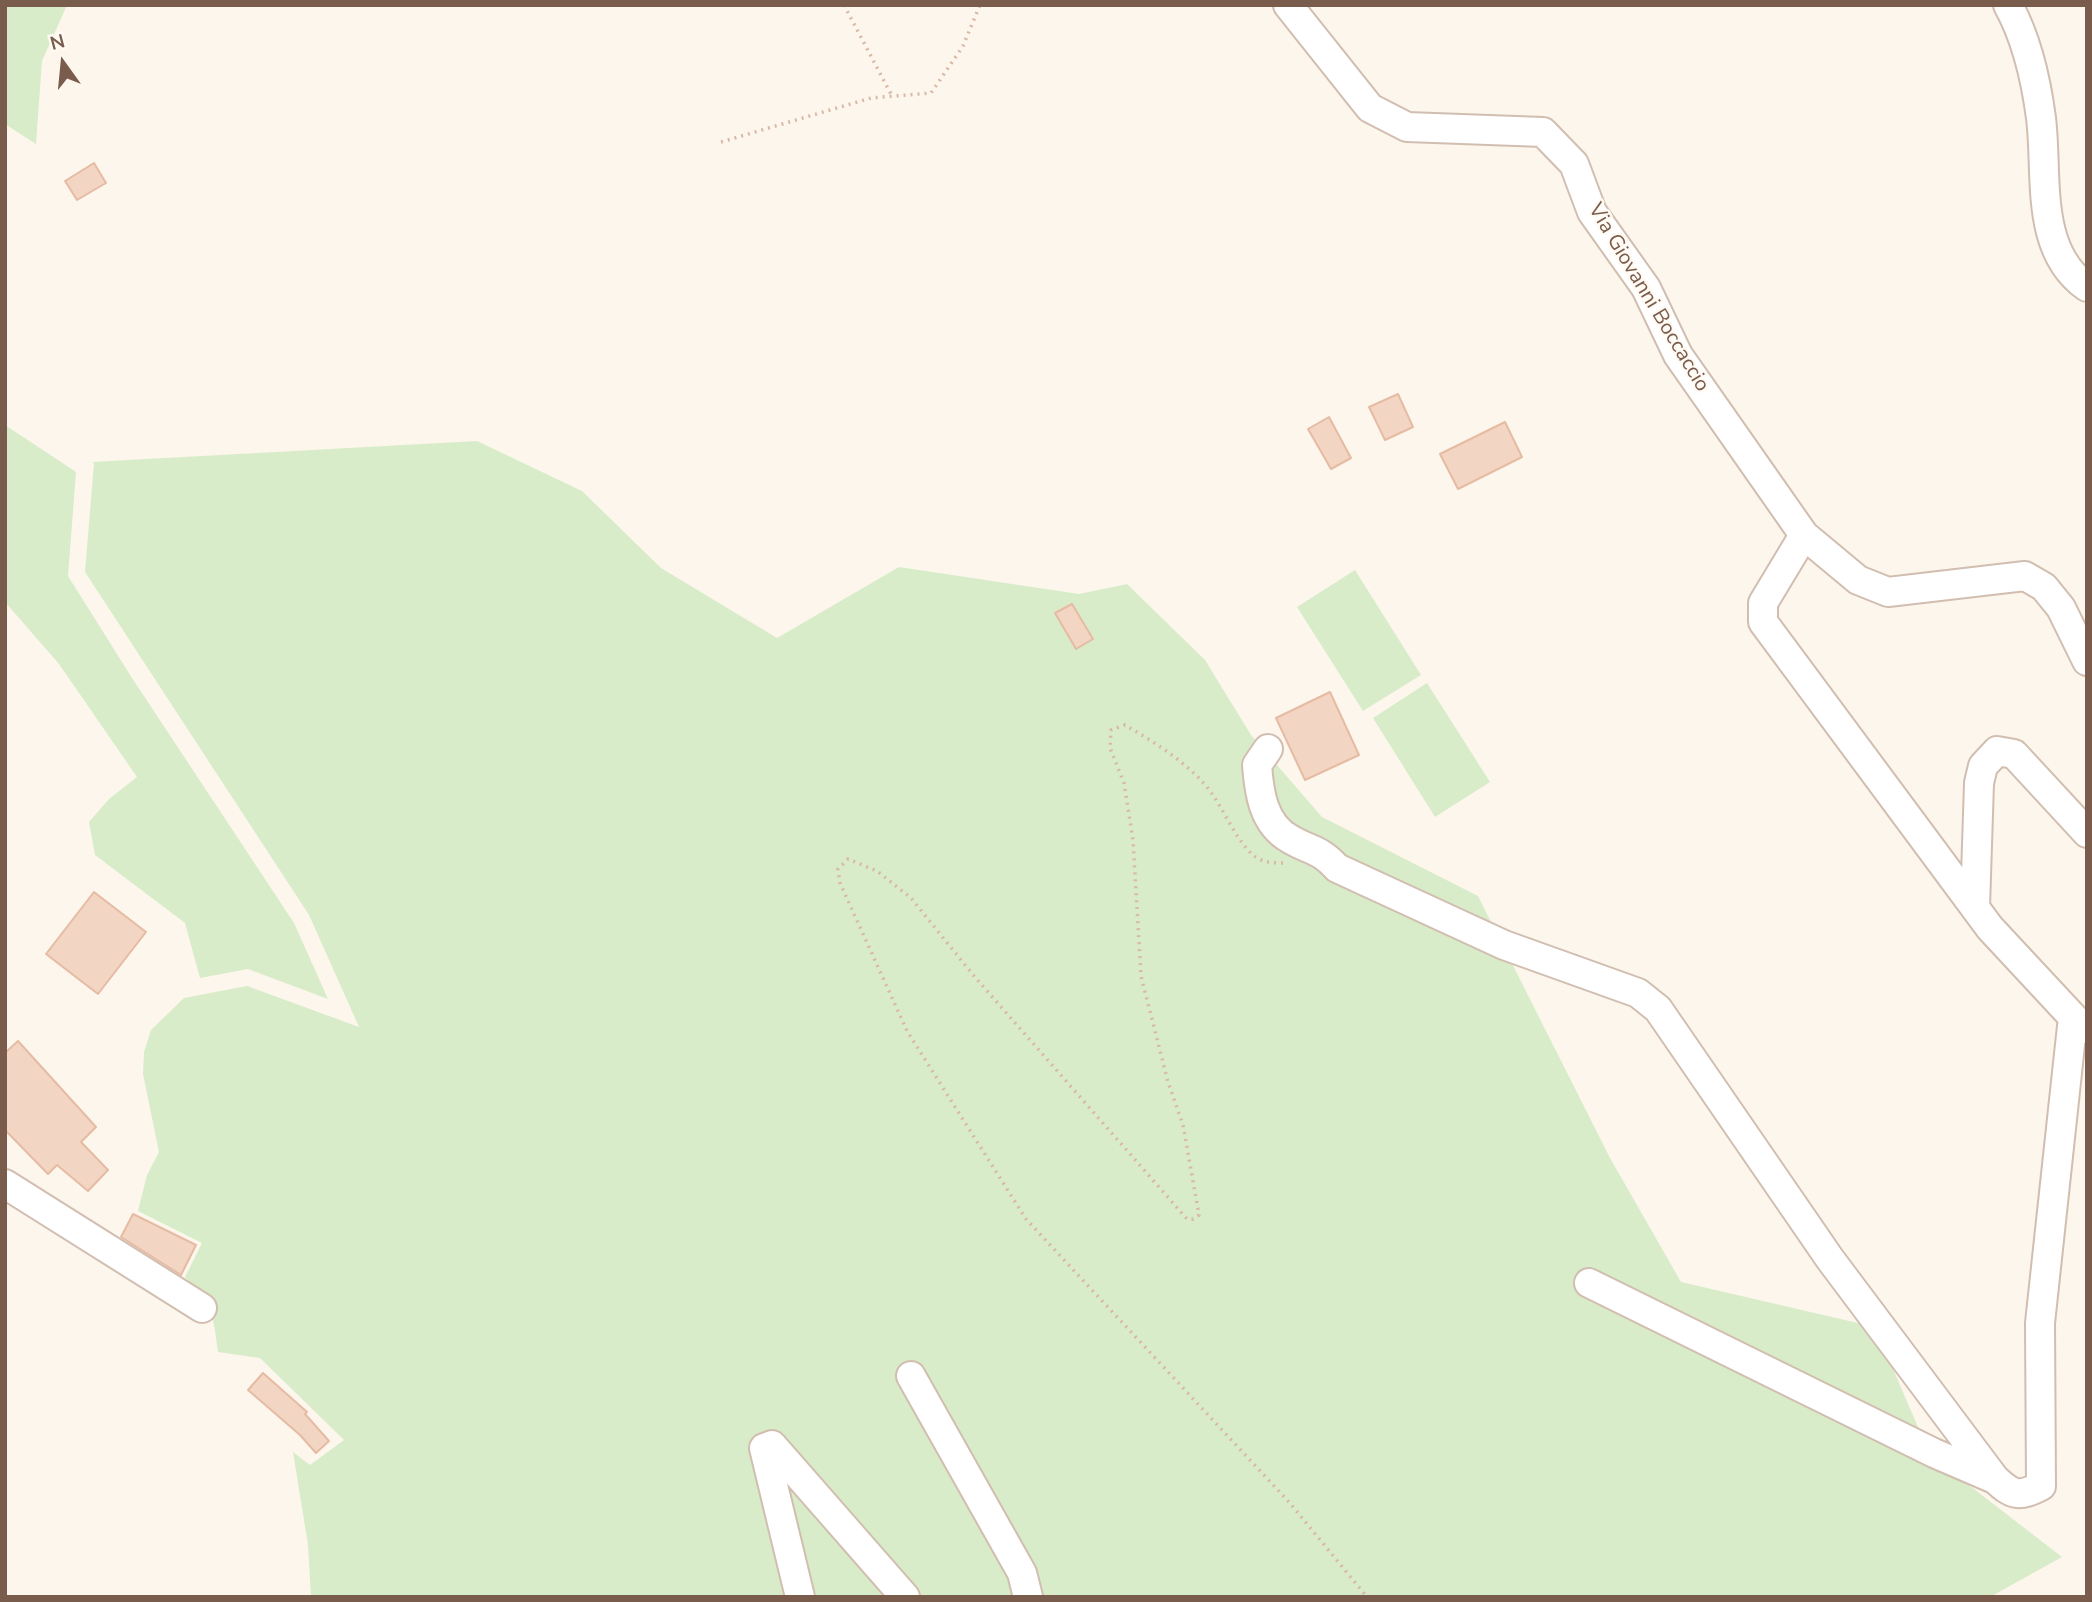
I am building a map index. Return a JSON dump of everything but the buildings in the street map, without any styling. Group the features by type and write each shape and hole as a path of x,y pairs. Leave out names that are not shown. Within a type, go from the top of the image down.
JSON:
{"street":[{"name":"Via Giovanni Boccaccio","path":"1289,5 1370,108 1407,127 1543,132 1574,164 1592,212 1646,288 1678,355 1804,535 1858,580 1888,592 2025,576 2044,587 2061,608 2087,661"},
{"path":"2008,5 2032,66 2041,119 2049,229 2059,256 2077,281 2087,287"},
{"path":"1268,749 1257,765 1259,796 1274,826 1289,839 1327,856 1337,867 1504,945 1638,993 1658,1009 1830,1259 1995,1479 2008,1492 2023,1495 2041,1486 2040,1323 2080,1024 1990,928 1763,622 1763,604 1804,535"},
{"path":"1975,907 1979,783 1983,766 1997,751 2014,754 2087,833"},
{"path":"5,1184 202,1308"},
{"path":"1589,1283 1934,1453 1995,1479"},
{"path":"911,1376 1023,1573 1028,1597"},
{"path":"800,1597 764,1448 772,1446 905,1597"}],"path":[{"path":"844,5 892,96"},
{"path":"721,142 871,98 931,93 963,46 979,5"},
{"path":"1289,863 1267,863 1249,852 1207,788 1156,743 1125,725 1111,730 1110,748 1124,783 1133,840 1141,976 1168,1082 1183,1125 1199,1215 1193,1219 1187,1219 991,996 911,898 877,871 848,859 838,869 840,883 907,1031 1026,1219 1289,1502 1367,1597"}],"green space":[{"path":"5,5 67,5 42,61 36,144 5,124"},
{"path":"5,425 76,472 68,576 294,923 328,999 248,969 200,978 185,923 95,855 89,822 109,799 137,777 59,664 5,602"},
{"path":"477,441 582,491 661,568 777,638 899,567 1079,594 1127,584 1205,660 1251,735 1322,817 1478,896 1610,1158 1681,1282 1875,1327 1930,1455 2062,1557 1990,1597 311,1597 308,1545 293,1452 310,1465 344,1440 260,1358 218,1352 210,1311 201,1295 185,1277 202,1243 138,1211 147,1175 159,1152 143,1074 144,1052 151,1030 184,998 247,986 359,1027 309,915 85,572 92,462"},
{"path":"1355,570 1421,675 1363,711 1297,607"},
{"path":"1427,683 1490,782 1435,817 1373,718"}]}
